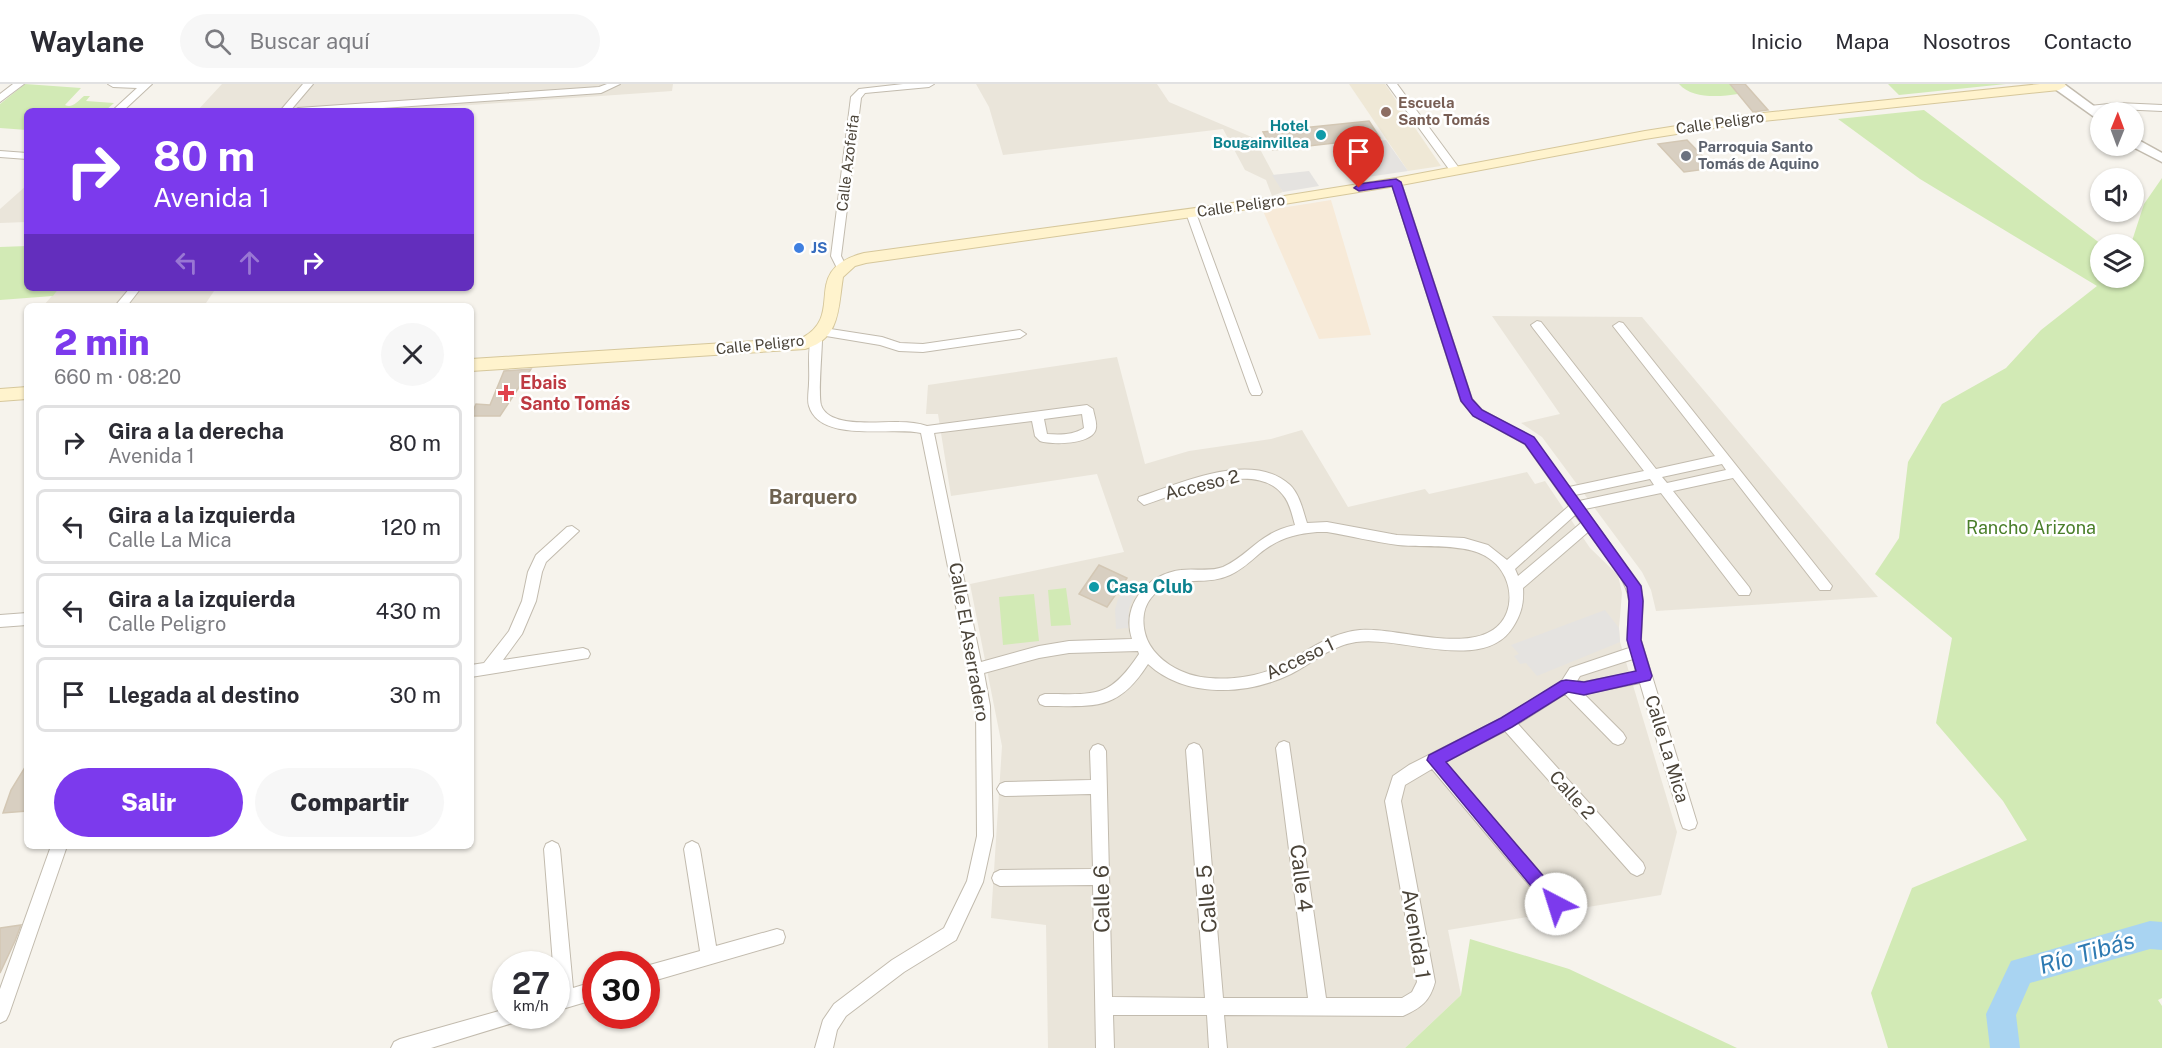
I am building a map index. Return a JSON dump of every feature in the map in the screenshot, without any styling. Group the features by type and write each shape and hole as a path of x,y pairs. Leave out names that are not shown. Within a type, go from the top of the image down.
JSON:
{"main road":[{"name":"Calle Peligro","path":"474,365 805,343 820,335 831,314 834,282 842,268 857,260 879,256 1396,182 1645,135 1753,118 2058,85"},
{"path":"0,395 24,393"}],"street":[{"path":"0,99 19,84"},
{"path":"113,84 146,85"},
{"path":"288,108 308,84"},
{"path":"341,108 601,90 615,84"},
{"name":"Calle Azofeifa","path":"842,268 836,256 856,97 862,91 929,84"},
{"path":"1392,84 1455,170"},
{"path":"120,108 146,85"},
{"path":"2058,85 2090,109"},
{"path":"2144,107 2162,108"},
{"path":"2144,147 2162,158"},
{"path":"0,154 24,156"},
{"name":"Calle La Mica","path":"1396,182 1467,401 1478,413 1529,441 1634,586 1636,601 1634,640 1689,823"},
{"path":"1191,213 1256,392"},
{"path":"124,303 134,291"},
{"path":"1538,326 1744,591"},
{"path":"1619,326 1825,586"},
{"path":"1020,334 923,348 899,347 882,341 820,335 815,406 820,415 843,425 876,428 912,427 927,430 1037,415"},
{"name":"Calle El Aserradero","path":"824,1048 829,1026 840,1010 898,966 950,934 975,882 985,836 983,706 927,430"},
{"path":"1566,492 1725,459"},
{"name":"Acceso 2","path":"1144,500 1228,475 1248,473 1270,478 1286,490 1302,528"},
{"path":"1507,568 1577,506 1736,473"},
{"path":"1144,649 1137,633 1138,609 1143,596 1153,586 1177,576 1221,573 1240,563 1284,531 1327,527 1408,541 1460,542 1491,553 1507,568 1516,586 1589,524"},
{"path":"488,669 515,634 529,601 535,572 541,559 573,531"},
{"name":"Acceso 1","path":"1144,649 1170,673 1186,679 1209,683 1248,681 1281,672 1331,643 1361,636 1390,635 1451,645 1474,644 1490,640 1511,623 1516,609 1516,586"},
{"path":"0,621 24,619"},
{"path":"976,669 1048,650 1144,649"},
{"path":"1044,700 1100,699 1112,696 1122,689 1144,649"},
{"name":"Avenida 1","path":"1104,1006 1403,1007 1423,995 1426,982 1393,801 1398,781 1507,723 1566,686 1575,672 1637,652"},
{"path":"474,671 582,654"},
{"path":"1566,686 1584,688 1645,676"},
{"path":"1566,686 1618,738"},
{"name":"Calle 2","path":"1507,723 1637,868"},
{"name":"Calle 4","path":"1284,748 1318,1008"},
{"name":"Calle 5","path":"1194,750 1218,1048"},
{"name":"Calle 6","path":"1098,751 1105,1048"},
{"path":"1434,760 1556,904"},
{"path":"1005,789 1099,787"},
{"path":"0,1014 58,849"},
{"path":"552,849 558,951"},
{"path":"692,849 709,957"},
{"path":"1000,878 1101,878"},
{"path":"660,971 777,937"},
{"path":"400,1048 492,1021"}],"shaded area":[{"path":"222,84 673,84 672,91 430,108 200,108"},
{"path":"976,84 1157,84 1169,102 1254,138 1283,192 1272,196 1266,180 1245,170 1223,129 1003,155 989,107"},
{"name":"Escuela Santo Tomás","path":"1349,84 1385,84 1441,166 1408,171"},
{"path":"1386,140 1408,171 1354,179 1338,157 1357,154 1366,150 1370,142"},
{"path":"1309,171 1319,186 1283,192 1272,175"},
{"path":"24,188 24,222 0,223 0,209"},
{"path":"1331,200 1371,335 1319,339 1263,211"},
{"path":"56,291 214,291 206,303 46,303"},
{"path":"1492,316 1642,317 1878,597 1656,611 1651,590 1642,572 1542,437 1521,423 1560,414"},
{"path":"1117,357 1145,464 1189,451 1271,439 1302,430 1348,507 1425,489 1429,494 1527,472 1535,484 1545,481 1590,548 1618,575 1622,593 1620,642 1677,832 1661,895 1448,930 1461,995 1405,1048 1048,1048 1046,925 991,918 1002,746 970,584 1124,552 1097,474 951,496 938,414 926,414 928,385"},
{"path":"1128,584 1136,592 1129,608 1128,628 1116,629 1115,610 1118,599"},
{"path":"1605,610 1619,628 1620,642 1537,676 1526,663 1520,664 1514,656 1519,654 1511,645"}],"green space":[{"path":"25,84 81,88 65,105 68,106 75,104 84,96 90,96 86,101 114,103 108,108 24,108 24,130 0,128 0,104"},
{"path":"1679,84 1730,84 1738,94 1698,95 1684,89"},
{"path":"1888,84 2006,84 1899,95"},
{"name":"Rancho Arizona","path":"1924,110 2090,236 2090,282 1920,179 1838,119"},
{"name":"Rancho Arizona","path":"2162,178 2162,998 2158,1000 2162,1006 2162,1048 1888,1048 1871,993 1912,888 2027,840 2003,801 1936,723 1952,638 1875,574 1899,538 1908,462 1942,404 2006,368 2041,330 2094,288 2144,288 2144,234 2134,234 2138,222 2144,222 2144,204"},
{"path":"24,246 24,291 57,291 53,296 0,300 0,247"},
{"path":"1066,588 1071,625 1051,626 1048,590"},
{"path":"1034,594 1039,641 1003,645 999,597"},
{"path":"1470,939 1569,969 1737,1048 1405,1048 1461,995"}],"building":[{"path":"1730,84 1745,84 1768,110 1753,112"},
{"name":"Hotel Bougainvillea","path":"1369,121 1380,138 1273,150 1263,132"},
{"name":"Parroquia Santo Tomás de Aquino","path":"1687,140 1714,168 1684,172 1658,144"},
{"name":"Ebais Santo Tomás","path":"531,369 500,416 474,416 476,404 490,405 504,371"},
{"name":"Casa Club","path":"1099,565 1127,578 1107,607 1079,594"},
{"path":"24,769 24,811 3,813 11,790"},
{"path":"21,925 15,941 0,973 0,928"}],"waterway":[{"name":"Río Tibás","path":"2005,1048 2001,1014 2021,971 2150,935 2162,936"}],"place":[{"name":"Escuela Santo Tomás","path":"1386,112"},
{"name":"Hotel Bougainvillea","path":"1321,135"},
{"name":"Parroquia Santo Tomás de Aquino","path":"1686,156"},
{"name":"JS","path":"799,248"},
{"name":"Ebais Santo Tomás","path":"506,393"},
{"name":"Casa Club","path":"1094,587"}],"district":[{"name":"Barquero","path":"813,497"}],"route":[{"path":"1359,188 1396,182 1467,401 1478,413 1520,434 1529,441 1634,586 1636,601 1634,640 1645,676 1584,688 1566,686 1507,723 1434,760 1556,904"}]}
